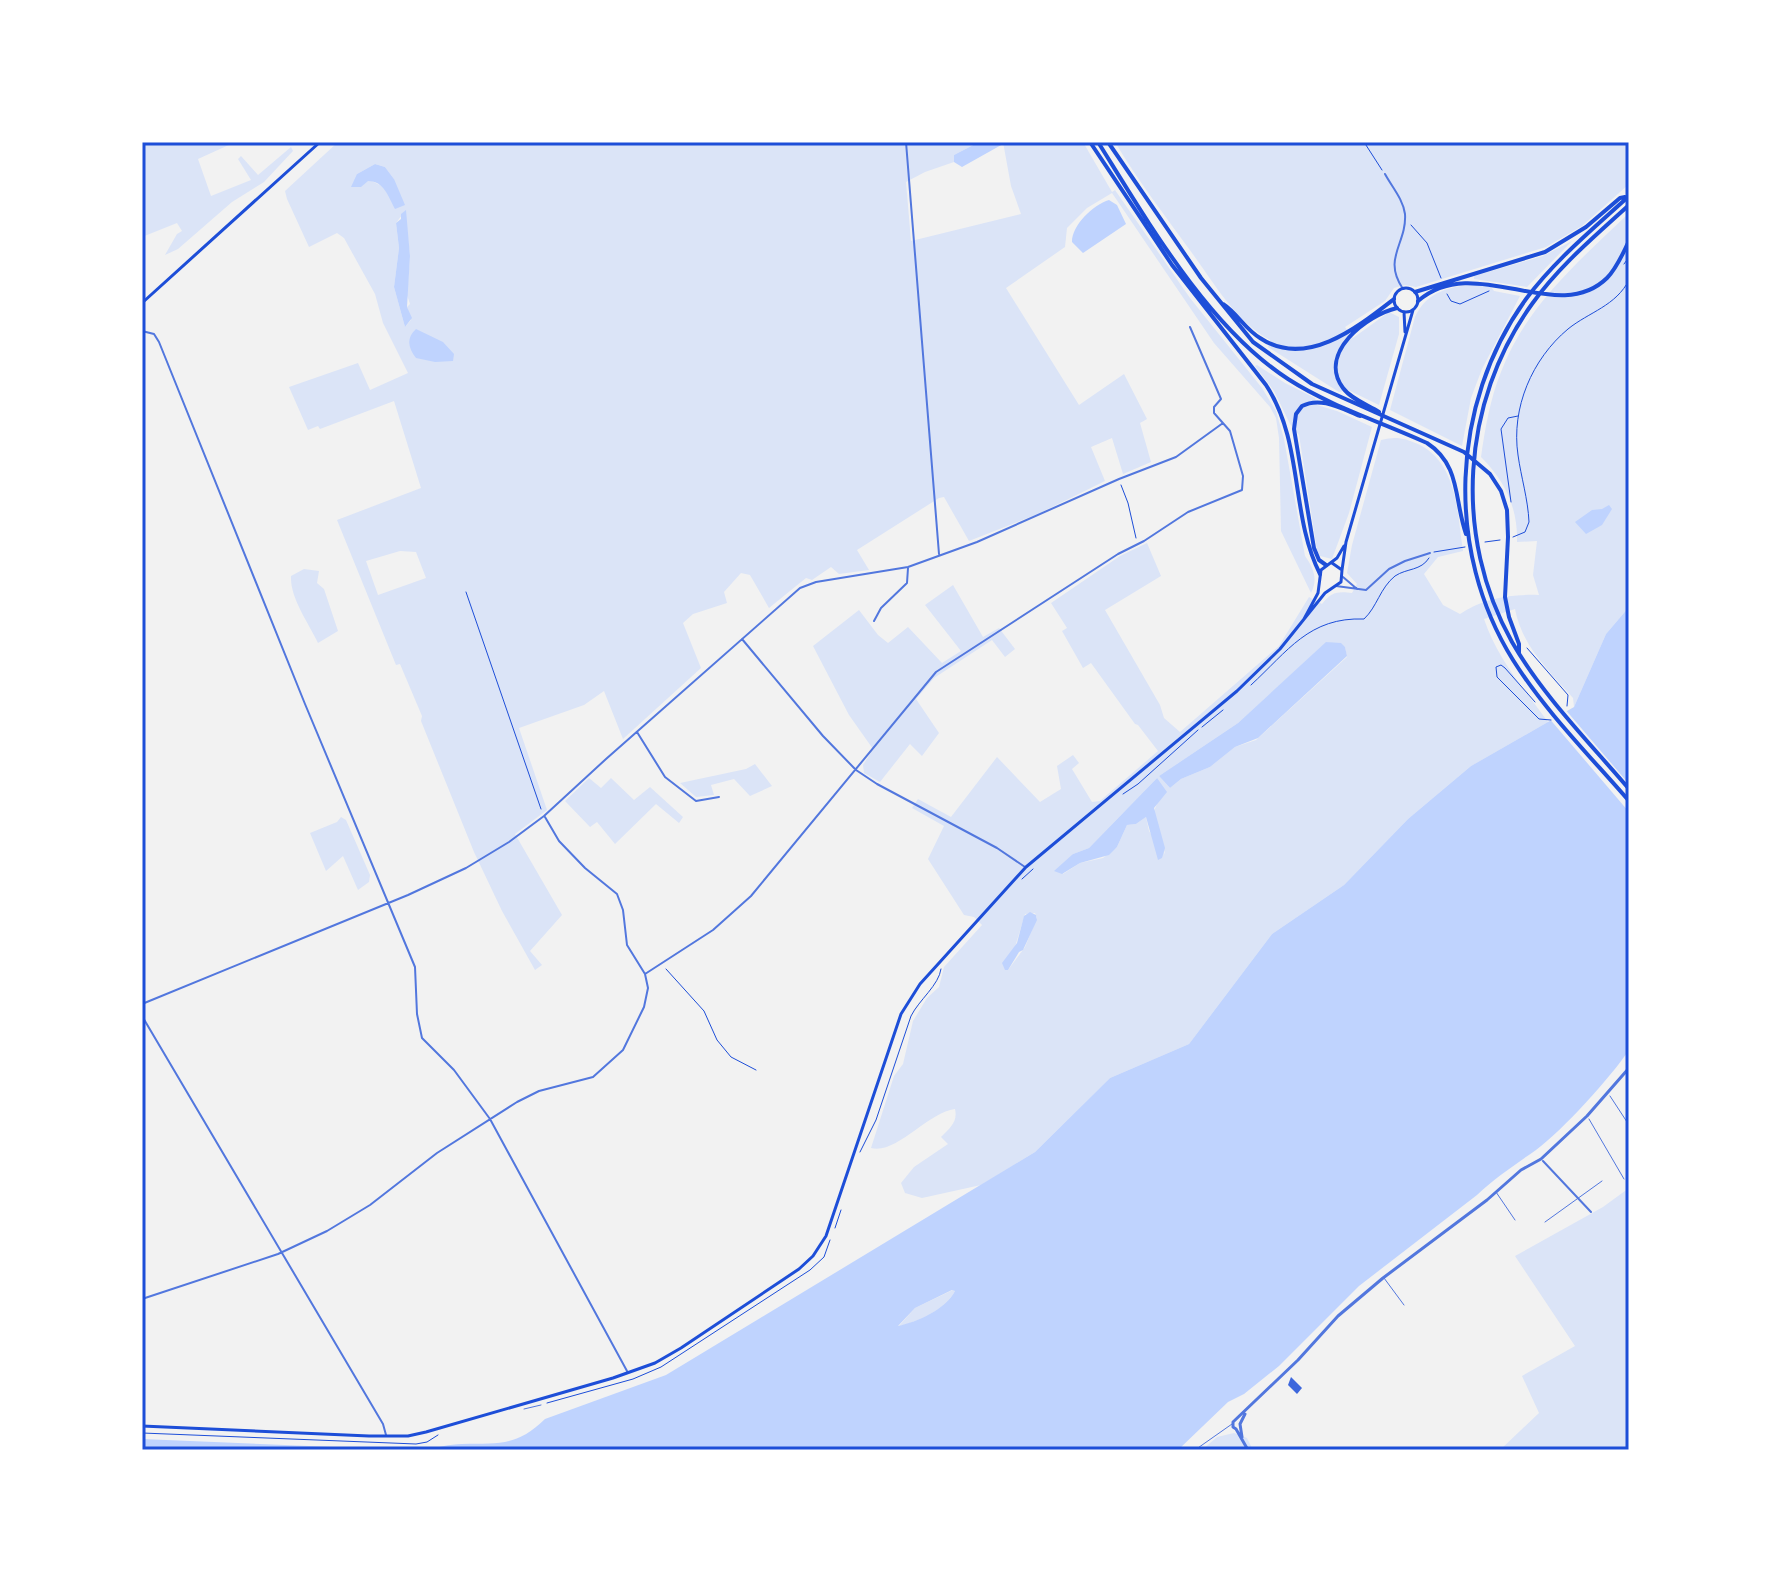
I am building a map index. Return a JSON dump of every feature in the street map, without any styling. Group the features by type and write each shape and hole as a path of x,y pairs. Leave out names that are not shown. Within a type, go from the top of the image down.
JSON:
{"highway":[{"path":"1090,142 1172,265 1275,399 1288,431 1309,548 1320,574"},
{"path":"1098,142 1165,245 1233,335 1252,353 1290,380 1431,445 1444,457 1456,484 1477,580 1493,623 1514,661 1629,801"},
{"path":"1108,142 1219,302 1253,342 1294,373 1333,394 1473,457 1490,474 1504,500 1508,528 1504,580 1509,617 1519,644 1519,653"},
{"path":"1466,526 1468,444 1484,379 1500,342 1538,285 1628,196"},
{"path":"1415,292 1545,252 1586,227 1620,198 1628,196"},
{"path":"1629,205 1546,286 1514,332 1494,373 1482,411 1473,474 1475,525 1483,571 1501,620 1519,653 1556,703 1629,789"},
{"path":"1418,301 1428,293 1467,282 1560,295 1582,293 1606,279 1629,241"},
{"path":"1219,302 1264,341 1295,349 1312,348 1334,339 1394,299"},
{"path":"1395,421 1345,391 1336,369 1338,351 1345,340 1397,308"},
{"path":"1329,564 1319,560 1314,548 1294,429 1296,414 1305,404 1321,403 1387,425"}],"main road":[{"path":"142,303 320,142"},
{"path":"142,1426 408,1436 452,1425 655,1363 786,1279 813,1256 830,1227 894,1033 909,999 1026,867 1237,691 1343,577 1346,542 1405,335 1418,301 1415,292 1403,289 1394,299 1397,308 1404,312 1413,310"},
{"path":"1404,312 1405,335"},
{"path":"1297,629 1318,593 1322,581 1320,574 1346,542"},
{"path":"1329,564 1342,570"},
{"path":"1322,581 1334,586"}],"street":[{"path":"906,142 939,528 938,555"},
{"path":"1385,174 1403,205 1405,223 1394,261 1395,273 1403,289"},
{"path":"645,974 713,930 751,896 936,672 1188,512 1242,490 1243,476 1230,431 1213,410 1221,399 1190,327"},
{"path":"142,331 154,334 159,342 415,967 417,1014 422,1038 454,1070 490,1119 628,1373"},
{"path":"142,1004 387,904 487,856 544,816 800,588 908,567 963,548 1176,457 1223,423"},
{"path":"1334,586 1371,589 1389,569 1430,553"},
{"path":"874,621 881,608 907,583 908,567"},
{"path":"1343,577 1358,589"},
{"path":"742,639 814,727 856,770 1026,867"},
{"path":"637,731 665,777 696,801 719,797"},
{"path":"142,1299 281,1252 347,1221 420,1165 490,1119 539,1091 593,1077 617,1057 640,1019 647,996 645,974 627,945 623,910 617,894 559,841 544,816"},
{"path":"142,1016 383,1424 386,1436"},
{"path":"1248,1450 1236,1425 1330,1323 1533,1161 1541,1159 1587,1116 1628,1070"},
{"path":"1541,1159 1591,1212"}],"lane":[{"path":"1608,1094 1629,1125"},
{"path":"1587,1116 1624,1179"},
{"path":"1545,1222 1602,1181"},
{"path":"1495,1191 1515,1220"},
{"path":"1383,1278 1404,1305"},
{"path":"524,1409 541,1405"},
{"path":"1195,1450 1236,1425"}],"path":[{"path":"1364,142 1385,174"},
{"path":"1405,223 1416,228 1427,243 1441,278"},
{"path":"1487,542 1520,535 1528,526 1517,449 1518,416 1531,376 1549,349 1569,329 1615,299 1629,280"},
{"path":"1512,510 1501,429 1508,418 1518,416"},
{"path":"1119,479 1138,544"},
{"path":"1247,688 1313,629 1343,618 1364,619 1394,577 1424,565 1430,553 1473,545"},
{"path":"466,592 544,816"},
{"path":"1525,646 1569,697 1566,708"},
{"path":"1502,666 1496,667 1496,675 1539,719 1546,721 1554,717"},
{"path":"1122,794 1138,784 1231,703"},
{"path":"1019,882 1035,867"},
{"path":"662,964 704,1011 722,1047 737,1061 756,1070"},
{"path":"858,1158 876,1120 911,1016 939,979 944,964"},
{"path":"541,1405 633,1379 661,1367 810,1270 824,1257 844,1199"}],"shaded area":[{"path":"142,142 230,142 198,159 211,196 251,180 238,159 241,156 258,175 291,147 293,151 264,182 232,202 178,249 165,255 182,231 177,223 142,237"},
{"path":"338,142 979,142 954,155 954,162 906,182 911,241 1021,214 1011,186 1003,142 1083,142 1112,192 1115,190 1190,298 1262,388 1276,411 1305,556 1314,574 1313,588 1311,593 1281,531 1276,418 1214,343 1112,193 1087,208 1067,228 1065,247 1006,288 1079,405 1124,374 1147,419 1140,423 1151,462 1123,474 1112,438 1091,447 1105,481 1040,513 969,541 944,497 939,498 857,550 869,570 839,574 831,567 812,580 806,578 769,608 750,575 741,573 724,592 727,603 693,614 683,623 701,668 623,739 604,691 584,705 519,728 547,810 515,834 562,915 530,951 542,965 535,970 474,852 421,721 422,716 400,664 396,665 337,520 421,488 394,401 320,429 318,426 308,430 289,387 358,363 370,390 408,373 383,323 375,294 344,238 337,233 309,247 285,191","holes":["375,164 385,167 394,179 384,187 357,174","405,211 410,256 407,295 410,304 407,307 411,320 405,327 394,287 399,248 396,223","400,551 416,552 426,578 378,595 366,561"]},
{"path":"1115,142 1629,142 1629,184 1582,226 1546,247 1416,287 1405,285 1394,288 1385,301 1345,327 1353,338 1389,312 1399,317 1399,334 1379,405 1348,390 1339,392 1268,347 1270,340 1247,323 1217,289"},
{"path":"1629,213 1629,607 1606,634 1574,707 1573,698 1530,646 1515,609 1484,619 1504,660 1548,722 1471,766 1408,819 1344,885 1272,934 1189,1044 1110,1078 1035,1152 981,1185 922,1198 905,1193 901,1183 914,1167 948,1144 941,1137 954,1121 955,1109 934,1117 891,1145 871,1148 894,1076 903,1064 913,1021 927,998 939,987 944,967 982,925 974,917 964,915 928,859 944,826 912,808 918,799 951,817 997,757 1040,802 1061,789 1057,766 1073,755 1079,763 1072,769 1092,802 1100,801 1158,751 1091,663 1083,668 1062,631 1067,628 1051,603 1120,556 1147,543 1161,576 1105,610 1160,705 1164,718 1180,732 1279,646 1309,597 1322,604 1335,593 1352,593 1357,584 1347,573 1352,545 1381,440 1396,438 1418,444 1431,452 1441,463 1453,490 1463,551 1438,557 1424,574 1443,605 1460,614 1498,598 1539,595 1533,575 1537,541 1517,542 1515,518 1508,496 1481,457 1486,425 1501,372 1539,305","holes":["1327,642 1345,647 1347,657 1256,740 1235,747 1210,767 1181,779 1170,788 1159,776 1238,723","1157,778 1154,811 1165,854 1149,831 1146,817 1136,824 1127,825 1117,847 1103,858 1080,863 1063,874 1073,854 1089,848","1035,913 1037,918 1025,947 1008,970 1025,914"]},
{"path":"1572,241 1527,287 1474,279 1474,276 1543,256"},
{"path":"1476,284 1520,296 1482,369 1471,398 1462,446 1390,410 1420,308 1440,292"},
{"path":"1257,365 1315,398 1317,405 1372,427 1349,513 1332,559 1320,556 1317,550 1299,435"},
{"path":"304,569 319,571 317,583 324,589 338,631 318,643 296,601 291,584 291,576"},
{"path":"953,585 983,637 999,628 1015,649 1005,657 992,640 934,678 916,699 939,733 922,756 910,744 880,782 864,773 863,765 873,749 849,715 813,646 859,610 888,643 908,627 942,663 961,651 925,605"},
{"path":"755,764 772,786 750,796 734,779 711,785 714,795 696,797 680,783 746,769"},
{"path":"589,778 601,788 611,778 634,800 650,787 683,817 679,823 656,804 615,844 597,822 590,827 565,801"},
{"path":"341,817 346,820 370,875 369,882 358,890 343,856 326,871 310,833 337,822"},
{"path":"1629,1188 1629,1450 1500,1450 1539,1413 1522,1376 1575,1346 1515,1256 1603,1207"},
{"path":"953,1290 950,1298 938,1309 898,1327 915,1308"},
{"path":"1234,1433 1247,1438 1253,1450 1202,1450 1217,1437"}],"water":[{"path":"979,142 1003,144 962,167 954,162 954,155"},
{"path":"375,164 385,167 394,179 405,205 395,209 385,190 373,182 351,187 357,174"},
{"path":"1109,200 1117,205 1126,224 1083,253 1072,242 1076,229 1090,211"},
{"path":"406,210 410,256 407,307 412,318 405,327 394,287 399,248 396,223"},
{"path":"416,329 443,342 454,354 453,361 435,362 416,358 409,343"},
{"path":"1609,505 1612,509 1602,525 1586,534 1575,522 1592,510"},
{"path":"1629,607 1629,1050 1586,1103 1547,1141 1359,1286 1279,1366 1244,1394 1228,1402 1178,1450 424,1450 516,1439 545,1419 666,1375 1035,1152 1110,1078 1189,1044 1272,934 1344,885 1408,819 1471,766 1574,707 1606,634","holes":["955,1291 945,1304 930,1314 898,1326 915,1308"]},
{"path":"1326,642 1341,643 1347,656 1258,738 1235,747 1210,767 1181,779 1170,788 1159,776 1238,723"},
{"path":"1157,778 1167,792 1154,808 1165,848 1162,858 1158,860 1146,817 1136,824 1127,825 1117,847 1109,855 1080,863 1062,874 1054,871 1073,854 1089,848"},
{"path":"1030,912 1036,915 1037,920 1023,950 1005,970 1002,963 1017,943 1024,916"},
{"path":"142,1439 406,1450 142,1450"}],"pier":[{"path":"1564,708 1629,784 1629,812 1548,717"}],"building":[{"path":"1291,1377 1302,1388 1297,1394 1288,1385"}]}
